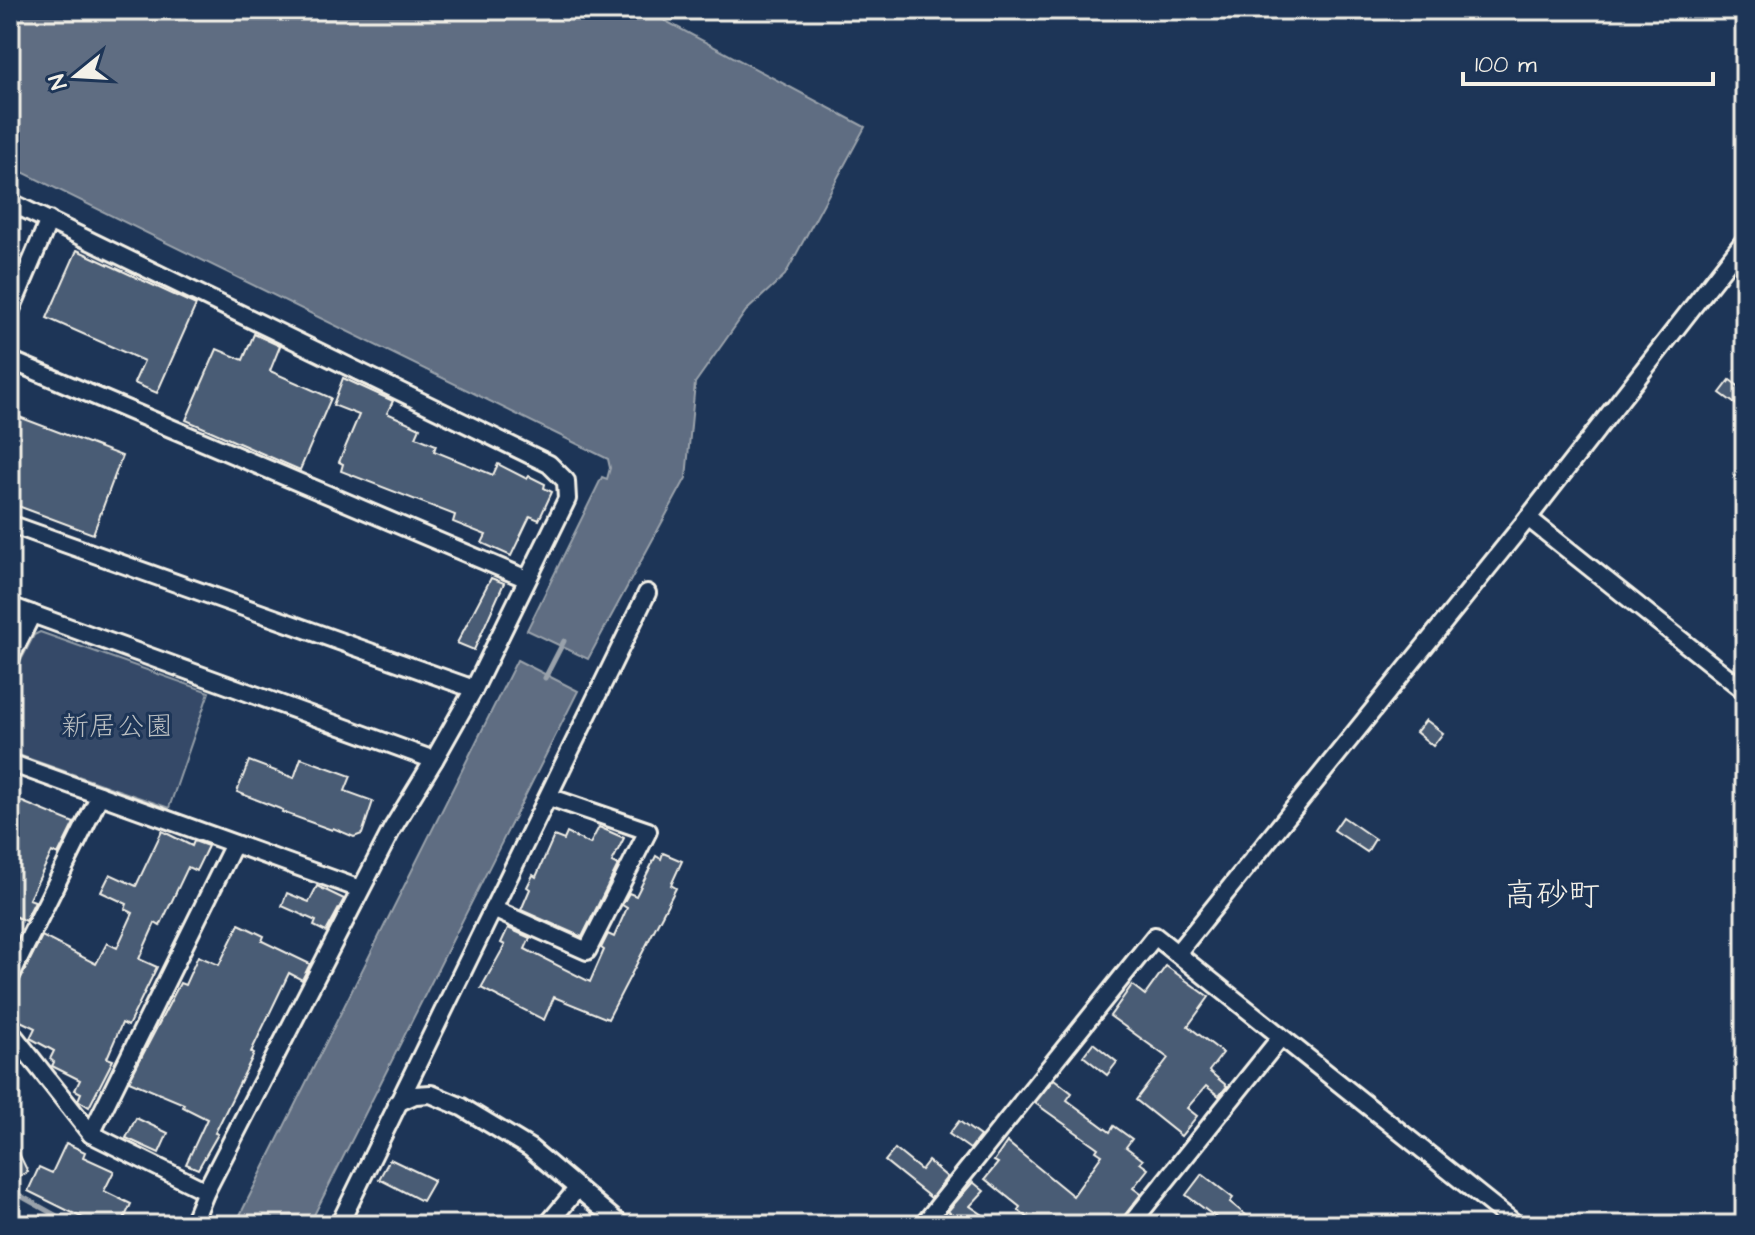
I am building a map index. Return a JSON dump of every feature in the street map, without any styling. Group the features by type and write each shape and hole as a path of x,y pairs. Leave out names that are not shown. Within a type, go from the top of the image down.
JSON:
{"street":[{"path":"10,202 549,464 566,481 567,499 474,689 360,889 206,1191 192,1225"},
{"path":"10,312 49,220"},
{"path":"1178,952 1528,518 1745,240"},
{"path":"10,360 527,579"},
{"path":"1528,518 1745,691"},
{"path":"10,524 474,689"},
{"path":"339,1225 647,593"},
{"path":"10,606 434,760"},
{"path":"10,658 32,614"},
{"path":"10,763 360,889"},
{"path":"10,977 100,795"},
{"path":"493,909 587,951 648,831 549,797"},
{"path":"91,1134 234,844"},
{"path":"923,1225 1155,936 1517,1225"},
{"path":"10,1031 91,1134 206,1191"},
{"path":"1130,1225 1281,1037"},
{"path":"397,1103 415,1095 431,1094 462,1107 530,1148 621,1225"},
{"path":"547,1225 577,1189"}],"green space":[{"name":"新居公園","path":"40,632 209,692 169,808 10,752 10,682 34,635"}],"shaded area":[{"path":"10,10 645,10 865,127 785,275 746,311 695,383 686,478 588,659 527,630 602,477 607,479 610,468 608,459 10,166"},
{"path":"517,660 578,691 309,1225 235,1225"}],"building":[{"path":"77,250 196,305 157,393 134,383 144,361 47,318"},
{"path":"254,334 280,346 270,371 331,398 300,470 186,420 217,349 243,360"},
{"path":"343,378 393,401 387,413 420,428 416,437 436,445 434,451 493,475 498,464 527,479 529,476 545,484 544,488 552,492 539,520 530,516 511,556 482,543 486,535 453,522 455,515 341,471 343,464 339,462 359,415 333,405"},
{"path":"1730,380 1745,391 1745,411 1720,393"},
{"path":"14,415 122,456 93,534 10,503 10,425"},
{"path":"491,578 504,583 474,650 457,643"},
{"path":"1426,720 1443,733 1433,746 1416,732"},
{"path":"301,758 351,776 345,791 373,801 362,834 354,837 332,830 237,792 249,761 294,778"},
{"path":"20,801 74,823 58,855 52,852 29,899 35,901 25,921 10,914 10,821"},
{"path":"1343,817 1375,839 1367,852 1334,830"},
{"path":"599,827 624,838 612,862 618,865 582,937 521,910 530,889 527,887 533,875 536,877 554,836 564,840 567,833 590,844"},
{"path":"162,831 192,846 194,841 208,846 196,871 188,867 160,926 155,923 139,959 157,967 128,1026 122,1023 107,1058 113,1060 89,1107 78,1100 81,1093 75,1090 80,1080 52,1066 54,1062 50,1059 54,1051 30,1038 35,1028 10,1016 10,1000 42,936 96,964 107,943 117,948 133,913 125,909 127,904 101,892 110,874 136,886"},
{"path":"663,853 682,861 671,885 676,888 608,1019 554,997 544,1020 481,988 505,945 501,943 508,928 530,938 525,949 590,982 608,934 614,937 627,908 622,905 629,893 636,896 656,856 661,859"},
{"path":"317,886 344,899 326,932 314,926 316,921 282,906 287,893 309,902"},
{"path":"239,924 264,936 262,941 310,964 302,980 289,973 215,1133 218,1134 198,1169 186,1164 207,1119 183,1107 184,1104 129,1081 180,983 185,985 198,956 219,965"},
{"path":"1166,966 1209,997 1188,1026 1223,1053 1209,1071 1227,1086 1219,1096 1206,1086 1187,1108 1197,1116 1181,1136 1136,1100 1168,1058 1110,1016 1132,985 1145,995"},
{"path":"1093,1043 1117,1062 1107,1075 1083,1056"},
{"path":"1054,1079 1072,1093 1067,1100 1110,1132 1114,1126 1132,1139 1126,1147 1143,1160 1140,1163 1148,1169 1133,1188 1141,1194 1117,1225 1038,1225 985,1179 998,1163 994,1161 1007,1142 1073,1196 1102,1155 1096,1151 1098,1148 1035,1103"},
{"path":"136,1118 168,1133 159,1153 126,1138"},
{"path":"959,1121 980,1136 970,1149 949,1134"},
{"path":"10,1135 28,1172 10,1181"},
{"path":"66,1143 85,1152 83,1157 114,1171 104,1191 131,1204 121,1225 97,1225 28,1191 39,1167 52,1173"},
{"path":"895,1149 921,1170 928,1161 947,1177 931,1198 885,1161"},
{"path":"390,1159 434,1180 422,1201 379,1179"},
{"path":"1202,1174 1233,1198 1230,1202 1258,1225 1226,1225 1186,1195"},
{"path":"973,1182 984,1191 970,1206 998,1225 954,1225 947,1220 951,1214 948,1211"}],"waterway":[{"path":"545,678 564,641"},
{"path":"10,1190 73,1225"}],"district":[{"name":"高砂町","path":"1552,894"}]}
